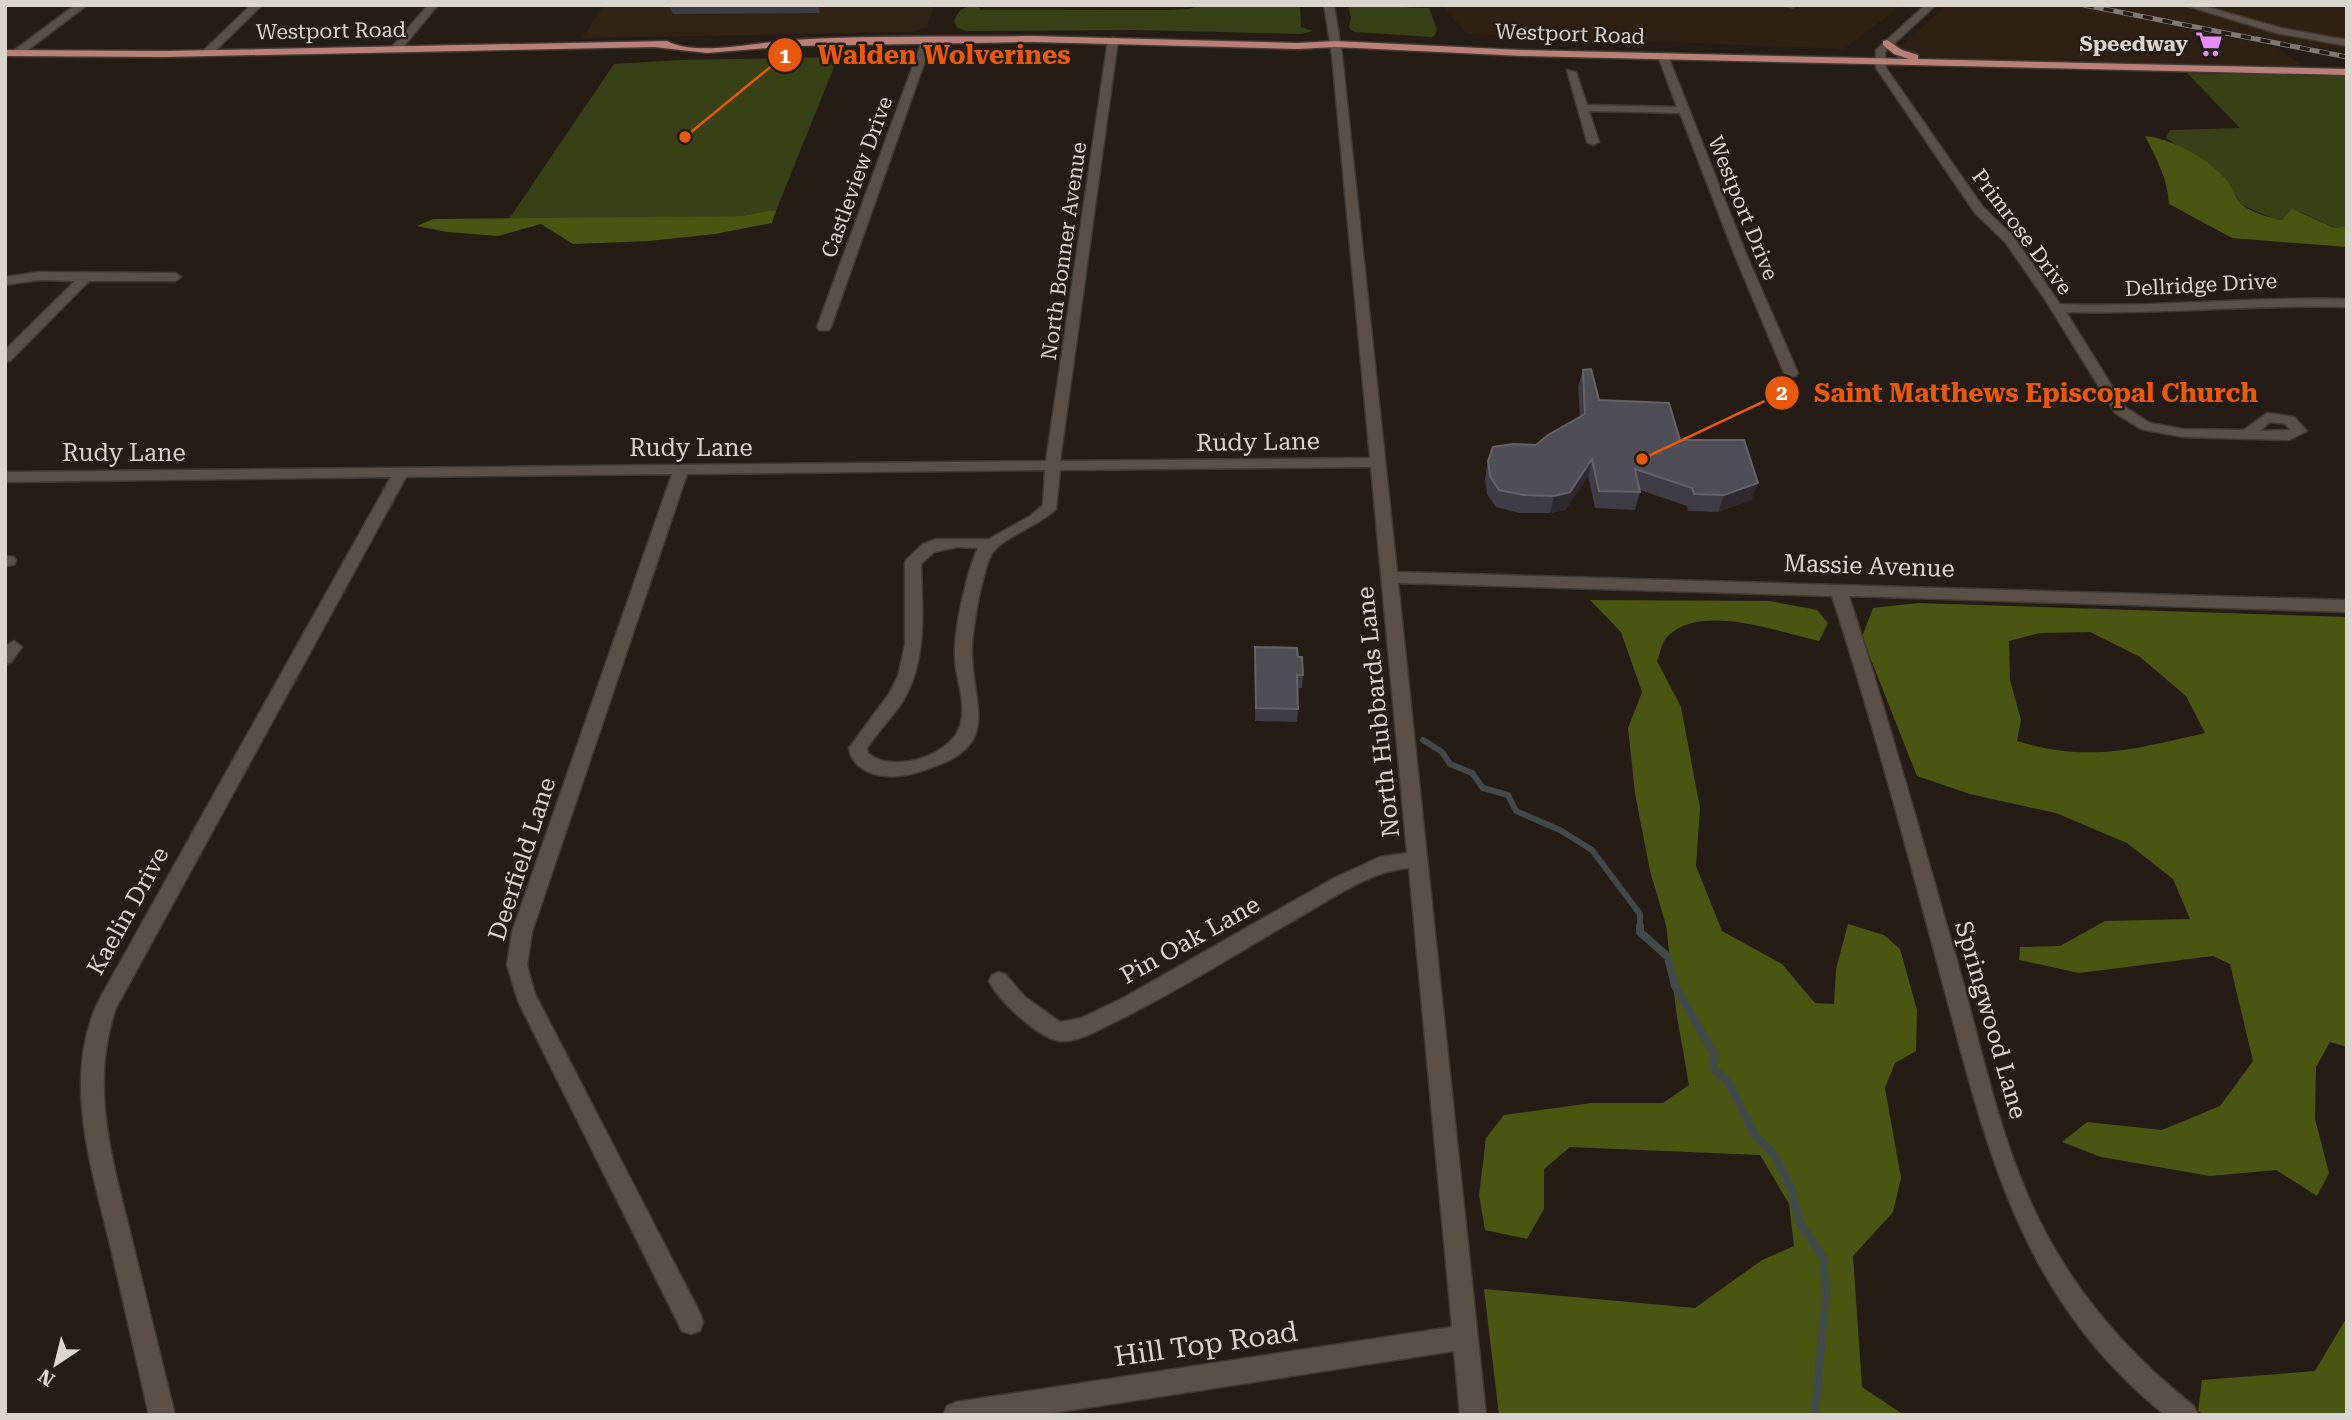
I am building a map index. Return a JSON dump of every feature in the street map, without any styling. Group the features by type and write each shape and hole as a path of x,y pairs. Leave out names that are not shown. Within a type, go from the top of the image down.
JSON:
{"main road":[{"name":"Westport Road","path":"11,53 657,45 683,49 752,48 792,43 1113,40 2347,72"},
{"path":"1887,43 1898,52 1934,61"}],"street":[{"path":"11,53 82,5"},
{"path":"208,52 257,5"},
{"path":"394,50 433,5"},
{"name":"North Hubbards Lane","path":"1329,5 1473,1415"},
{"path":"1880,59 1880,52 1887,43 1931,5"},
{"path":"2189,5 2280,30 2347,43"},
{"path":"2218,14 2226,5"},
{"name":"North Bonner Avenue","path":"990,544 1038,518 1051,506 1053,466 1113,40"},
{"name":"Castleview Drive","path":"824,327 927,41"},
{"name":"Westport Drive","path":"1663,56 1741,256 1791,373"},
{"name":"Primrose Drive","path":"1880,59 1881,68 1900,97 1916,116 1979,210 2009,239 2057,309 2115,404 2140,422 2174,432 2247,435"},
{"path":"1572,72 1592,142"},
{"path":"1582,108 1684,110"},
{"path":"5,281 39,276 175,277"},
{"path":"5,358 86,278"},
{"name":"Dellridge Drive","path":"2057,309 2160,310 2292,302 2347,303"},
{"name":"Rudy Lane","path":"5,477 680,472 1377,462"},
{"name":"Deerfield Lane","path":"680,472 522,932 517,965 525,995 691,1322"},
{"name":"Kaelin Drive","path":"162,1415 95,1132 90,1059 99,1023 112,994 400,474"},
{"path":"937,543 990,544 984,552 962,649 971,712 967,734 945,754 910,768 890,771 866,763 859,755 858,748 899,693 909,669 913,649 913,563 918,555 937,543"},
{"name":"Massie Avenue","path":"1389,578 1839,589 2347,606"},
{"name":"Springwood Lane","path":"1839,589 1887,747 1992,1121 2018,1200 2044,1253 2076,1303 2142,1378 2185,1415"},
{"name":"Pin Oak Lane","path":"999,981 1018,1003 1056,1031 1064,1032 1085,1026 1130,1004 1341,884 1387,862 1418,860"},
{"name":"Hill Top Road","path":"956,1415 1465,1337"}],"shaded area":[{"path":"604,5 934,5 927,27 914,32 582,38"},
{"path":"968,5 1199,5 1183,9 980,10 980,6"},
{"path":"1392,5 1902,5 1844,49 1467,34 1443,7"},
{"path":"1948,5 2072,5 2276,47 2304,67 1928,58 1905,52 1900,46"},
{"path":"2095,5 2347,5 2344,18 2347,19 2347,53"}],"green space":[{"path":"1202,5 1300,5 1301,27 1313,31 1301,34 1136,30 967,31 957,28 954,21 963,9 979,6 980,10 1168,10"},
{"path":"1348,5 1429,8 1437,30 1432,37 1354,32 1349,28 1351,17"},
{"path":"838,57 776,211 742,216 509,219 614,64"},
{"path":"2187,73 2347,76 2347,226 2336,228 2300,212 2282,220 2272,218 2242,205 2223,176 2166,138 2170,130 2240,128"},
{"path":"2145,136 2176,145 2197,155 2226,179 2241,204 2255,212 2282,220 2292,209 2335,228 2347,226 2347,247 2232,238 2169,204 2164,177"},
{"path":"776,211 772,223 715,234 649,241 573,244 541,224 498,236 447,232 417,226 433,219 742,216"},
{"path":"1590,600 1769,601 1817,610 1828,623 1819,641 1741,623 1700,622 1682,626 1666,638 1657,661 1681,707 1700,808 1696,866 1722,931 1782,964 1815,1003 1834,1004 1836,969 1848,924 1884,935 1900,949 1917,1010 1916,1051 1895,1063 1885,1088 1901,1178 1893,1212 1853,1256 1862,1387 1904,1415 1499,1415 1484,1289 1695,1308 1762,1260 1794,1246 1789,1204 1760,1155 1570,1147 1544,1169 1544,1209 1527,1239 1485,1230 1479,1195 1486,1138 1504,1115 1592,1103 1663,1103 1689,1085 1676,1011 1666,925 1650,871 1635,793 1628,728 1642,692 1621,632"},
{"path":"1918,603 2347,617 2347,1047 2330,1042 2316,1067 2315,1119 2329,1173 2317,1196 2276,1170 2210,1176 2101,1157 2062,1142 2087,1122 2162,1130 2220,1106 2253,1061 2230,964 2213,956 2079,973 2019,960 2020,947 2060,946 2105,921 2190,919 2173,879 2127,843 2056,813 1970,794 1917,776 1862,637 1873,608","holes":["2090,632 2140,657 2186,696 2205,733 2134,748 2090,752 2043,748 2017,741 2021,720 2010,680 2009,641 2040,633"]},
{"path":"2347,1317 2347,1415 2205,1415 2198,1411 2202,1380 2315,1371"}],"building":[{"path":"1591,369 1599,400 1669,403 1680,440 1744,440 1758,483 1724,495 1694,494 1692,488 1635,469 1640,492 1599,491 1592,459 1570,492 1554,496 1524,495 1499,490 1490,476 1488,461 1493,447 1536,445 1585,414 1583,370"},
{"path":"1255,647 1297,648 1298,657 1302,657 1303,675 1297,675 1298,709 1256,708"}],"waterway":[{"path":"1423,740 1442,752 1450,764 1472,773 1483,788 1508,795 1516,811 1560,830 1592,850 1640,914 1640,932 1668,957 1675,986 1713,1052 1714,1070 1727,1080 1754,1134 1775,1156 1791,1188 1800,1223 1823,1258 1826,1292 1815,1415"}],"railway":[{"path":"2084,5 2347,57"}],"place":[{"name":"Speedway","path":"2209,44"},
{"name":"Walden Wolverines","path":"685,137"},
{"name":"Saint Matthews Episcopal Church","path":"1642,459"}]}
